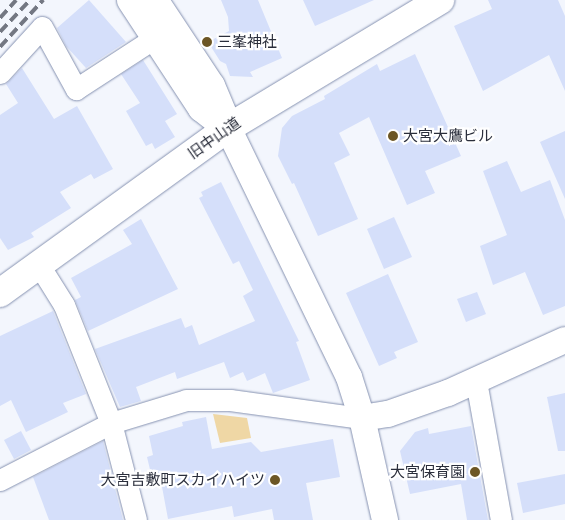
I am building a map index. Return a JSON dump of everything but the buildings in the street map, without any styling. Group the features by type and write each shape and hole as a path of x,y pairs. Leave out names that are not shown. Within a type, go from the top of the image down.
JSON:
{"main road":[{"path":"131,0 202,108 228,128"},
{"path":"154,0 211,86 228,128"},
{"name":"旧中山道","path":"0,293 228,128 440,0"}],"street":[{"path":"0,73 42,27 76,89 156,37"},
{"path":"228,128 332,336 362,418 385,520"},
{"path":"39,265 64,305 111,423 136,520"},
{"path":"0,480 111,423 166,404 186,400 230,400 362,418 388,414 476,381 565,340"},
{"path":"476,381 501,520"}],"shaded area":[{"path":"213,414 247,418 251,438 220,443"}],"railway":[{"path":"0,18 16,0"},
{"path":"0,32 30,0"},
{"path":"0,47 43,0"}],"place":[{"name":"三峯神社","path":"207,42"},
{"name":"大宮大鷹ビル","path":"393,136"},
{"name":"大宮保育園","path":"475,472"},
{"name":"大宮吉敷町スカイハイツ","path":"275,480"}]}
